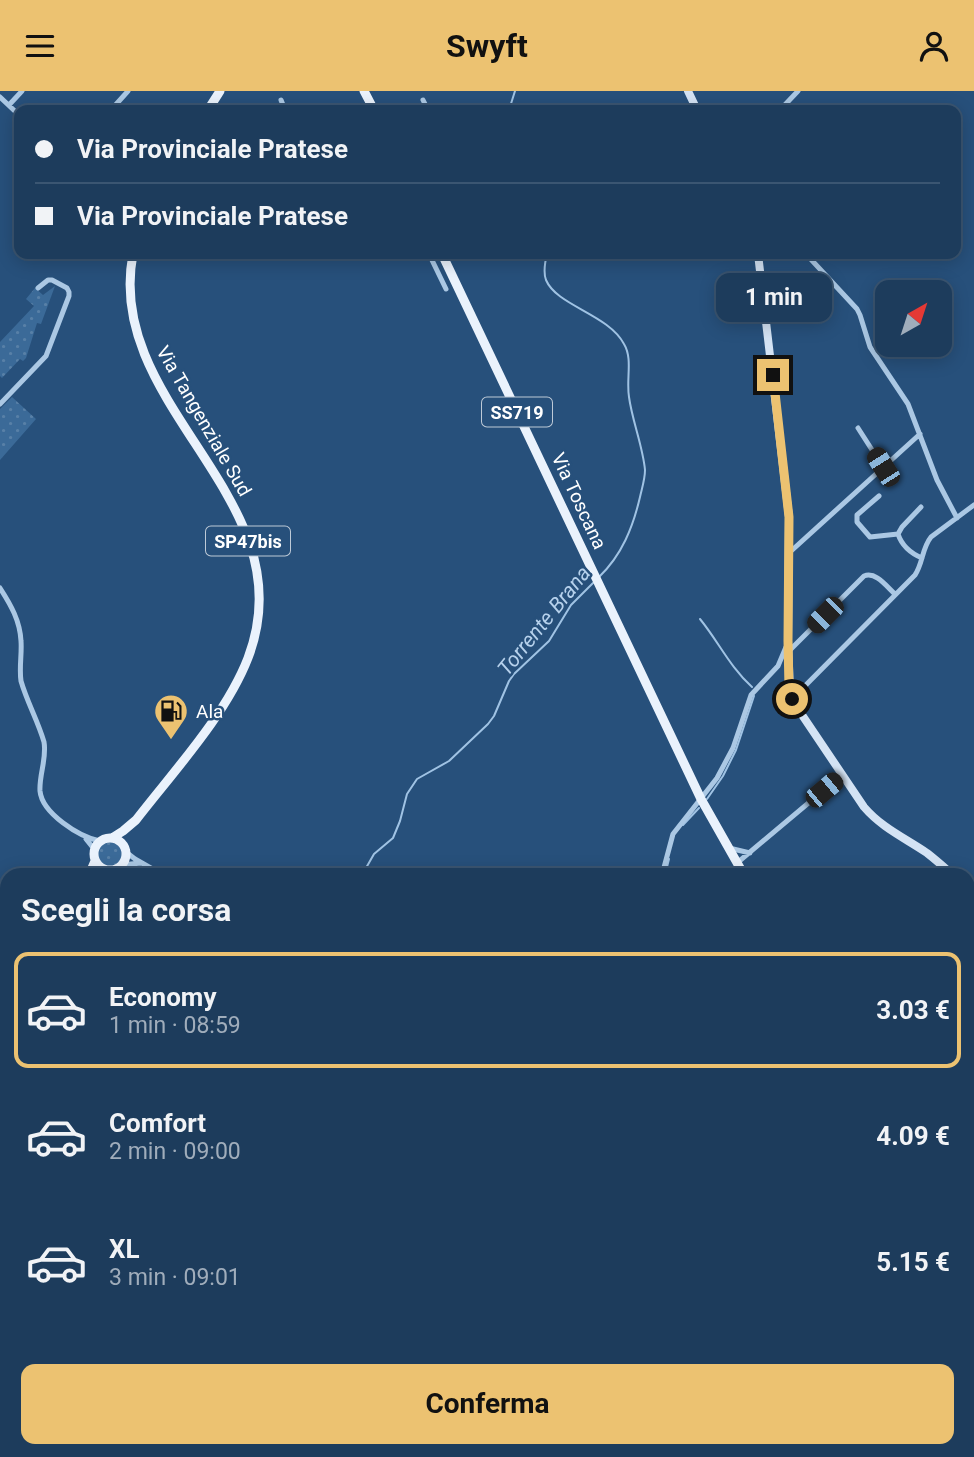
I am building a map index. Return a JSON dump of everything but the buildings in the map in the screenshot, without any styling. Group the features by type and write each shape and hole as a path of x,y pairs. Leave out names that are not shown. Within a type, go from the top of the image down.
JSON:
{"main road":[{"name":"Via Tangenziale Sud","path":"97,845 104,838 112,838 123,831 136,820 207,729 232,690 248,658 253,643 259,593 253,557 236,511 219,478 151,372 137,336 130,292 132,259"},
{"name":"Via Toscana","path":"444,259 701,799 740,868"},
{"name":"Via Tangenziale Sud","path":"115,868 125,859 125,850 136,820"},
{"path":"112,838 120,841 125,850"},
{"path":"92,868 97,845"},
{"path":"95,861 103,868"}],"street":[{"path":"9,105 22,91"},
{"path":"115,105 128,91"},
{"path":"785,105 798,91"},
{"path":"0,97 14,110"},
{"path":"281,100 283,105"},
{"path":"423,100 425,105"},
{"path":"431,259 446,289"},
{"path":"759,259 787,486 790,552 789,688 792,699 864,807 877,821 927,853 945,868"},
{"path":"811,259 857,309 870,347 908,404 940,488 957,517"},
{"path":"0,404 46,356 69,296 66,288 52,280 38,288"},
{"path":"858,428 883,467"},
{"path":"790,552 920,435"},
{"path":"879,496 858,515 857,521 870,537 898,534"},
{"path":"792,699 916,573 930,537 974,505"},
{"path":"898,534 921,507"},
{"path":"898,534 908,550 922,558"},
{"path":"789,651 864,576 874,576 895,594"},
{"path":"0,588 18,622 21,681 45,747 40,784 43,802 51,812 97,845"},
{"path":"664,868 673,834 714,783 728,759 751,695 779,664 788,641"},
{"path":"737,863 843,774"},
{"path":"728,847 750,853"},
{"path":"125,850 150,868"},
{"path":"123,868 141,863"}],"shaded area":[{"path":"55,286 41,324 37,323 26,358 23,361 20,359 2,378 0,342 34,306 26,299 35,288 43,295"},
{"path":"12,397 36,419 0,460 0,409"},
{"path":"110,842 118,846 122,854 118,862 110,866 102,862 98,854 102,846"}],"waterway":[{"name":"Torrente Brana","path":"511,105 515,91"},
{"name":"Torrente Brana","path":"546,259 546,280 552,289 607,325 617,334 627,350 629,397 645,470 630,530 614,559 599,577"},
{"name":"Torrente Brana","path":"366,868 374,854 393,838 407,794 417,779 449,761 488,724 514,674 549,641 571,605 593,583"},
{"path":"700,619 737,671 752,687"},
{"path":"707,799 736,750 754,696"},
{"path":"683,825 699,808"},
{"path":"667,868 669,859"}],"place":[{"name":"Ala","path":"171,741"}],"route":[{"path":"773,375 789,517 788,641 789,688 792,699"}]}
